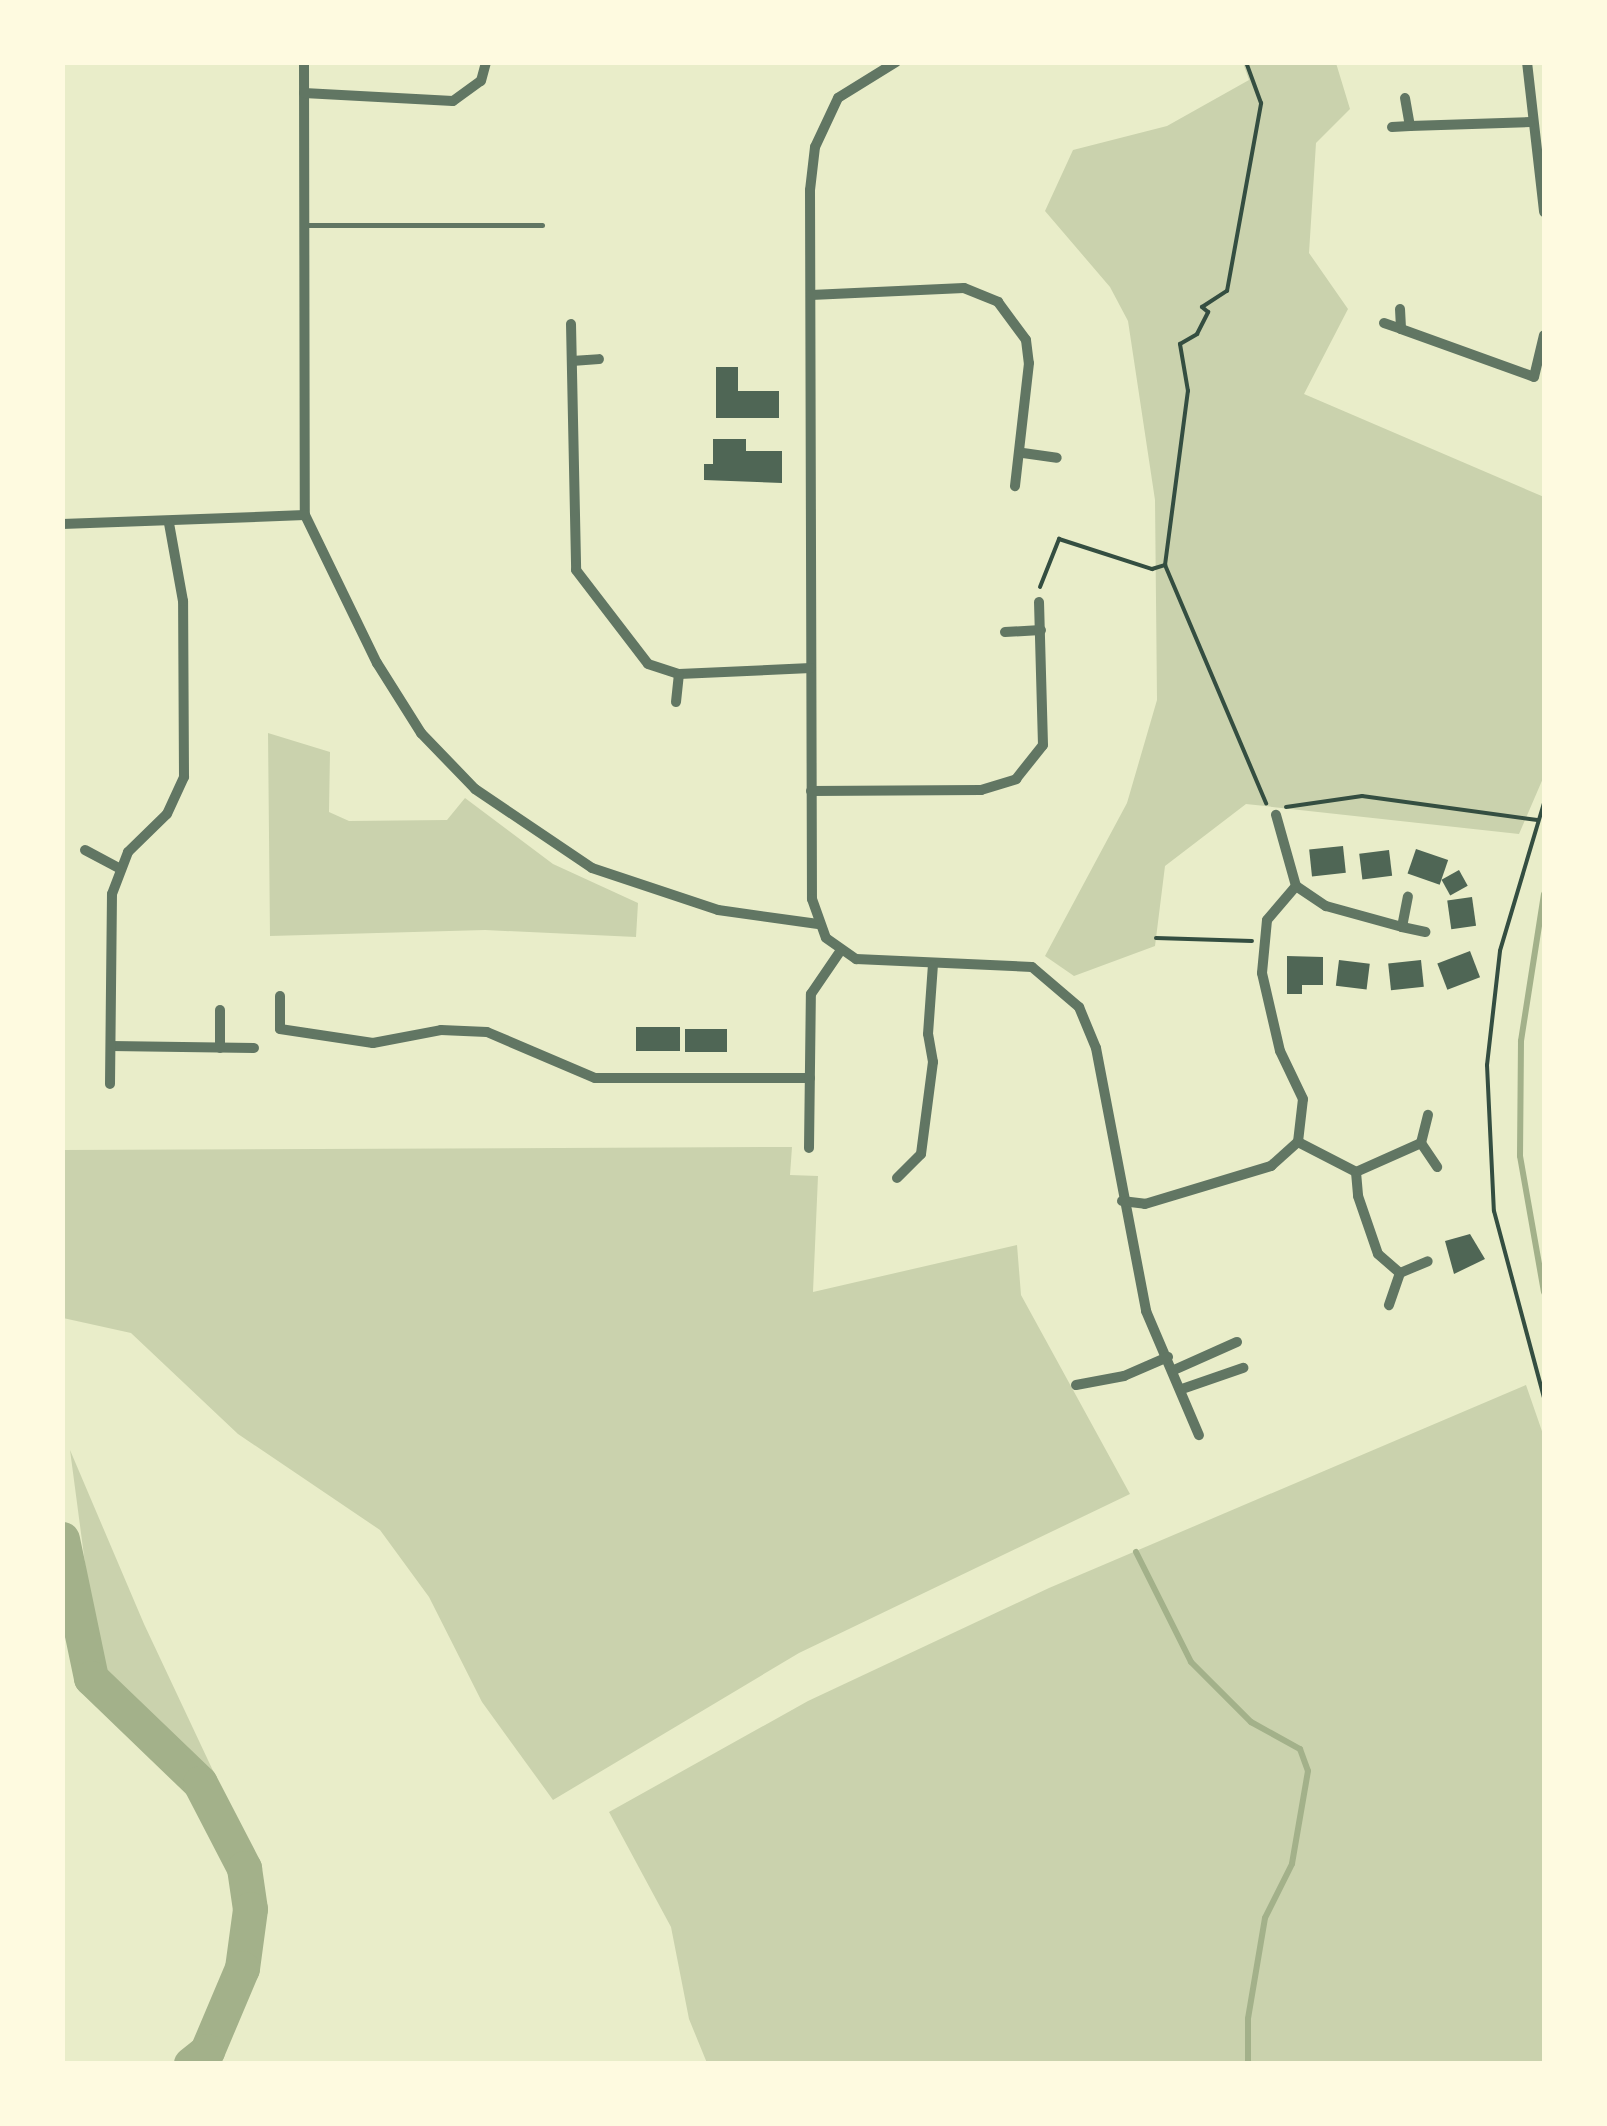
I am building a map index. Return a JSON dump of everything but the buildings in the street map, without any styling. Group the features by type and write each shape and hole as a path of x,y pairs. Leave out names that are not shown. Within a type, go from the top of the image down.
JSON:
{"street":[{"path":"304,62 305,514 377,662 421,733 475,789 592,868 654,893 818,924"},
{"path":"304,93 454,100 481,81 486,62"},
{"path":"896,62 849,88 825,121 810,190 812,899 818,924 841,950 876,964 1032,967 1079,1007 1096,1048 1146,1311 1200,1435"},
{"path":"1527,62 1530,122 1544,212"},
{"path":"1405,98 1410,126"},
{"path":"1392,127 1530,122"},
{"path":"811,296 964,288 998,302 1026,340 1023,453 1016,486"},
{"path":"1400,309 1401,329"},
{"path":"571,324 576,570 648,664 679,674 811,668"},
{"path":"1384,324 1539,379 1544,335"},
{"path":"572,360 599,359"},
{"path":"1023,453 1057,458"},
{"path":"62,524 169,523 305,514"},
{"path":"110,1084 112,894 120,868 144,833 167,814 184,777 183,601 169,523"},
{"path":"811,791 981,790 1016,779 1043,745 1039,602"},
{"path":"1006,632 1042,630"},
{"path":"676,702 679,674"},
{"path":"1276,816 1296,886 1326,906 1426,932"},
{"path":"86,850 120,868"},
{"path":"1122,1200 1146,1204 1271,1166 1298,1142 1303,1099 1266,1000 1262,942 1277,904 1296,886"},
{"path":"1402,927 1408,896"},
{"path":"809,1148 811,994 841,950"},
{"path":"897,1178 921,1154 934,1062 933,964"},
{"path":"280,996 280,1028 373,1044 442,1030 486,1032 595,1078 810,1078"},
{"path":"220,1010 220,1048"},
{"path":"111,1046 254,1048"},
{"path":"1428,1115 1421,1143 1437,1166"},
{"path":"1298,1142 1356,1172 1378,1254 1400,1273"},
{"path":"1356,1172 1421,1143"},
{"path":"921,1154 937,1157"},
{"path":"1389,1305 1400,1273 1428,1261"},
{"path":"1174,1370 1237,1342"},
{"path":"1076,1385 1124,1376 1168,1357"},
{"path":"1182,1389 1243,1368"}],"lane":[{"path":"304,225 542,225"}],"path":[{"path":"1246,62 1262,104 1228,291 1202,307 1208,312 1198,334 1180,344 1188,391 1165,565 1268,809 1276,816 1290,803 1362,796 1537,820"},
{"path":"1039,602 1059,538 1152,569 1165,565"},
{"path":"1544,803 1500,951 1486,1065 1494,1211 1544,1398"},
{"path":"1156,938 1262,942"}],"green space":[{"path":"1243,63 1336,63 1350,109 1316,143 1309,253 1348,309 1304,394 1544,497 1544,776 1519,834 1246,804 1165,866 1155,946 1074,976 1045,956 1127,803 1157,700 1155,500 1128,321 1110,287 1045,211 1073,150 1167,126 1249,80"},
{"path":"268,733 330,752 329,812 349,821 447,820 465,798 553,864 638,903 636,937 485,930 270,936"},
{"path":"792,1147 790,1175 818,1176 813,1292 1017,1245 1021,1295 1130,1494 799,1653 553,1800 482,1702 429,1597 380,1530 238,1434 131,1333 63,1318 62,1150"},
{"path":"1526,1385 1544,1437 1544,2063 707,2063 689,2019 671,1927 609,1812 808,1701 1049,1588"},
{"path":"70,1450 144,1624 231,1809 181,1743 120,1692 107,1669 95,1639"}],"waterway":[{"path":"1544,894 1521,1041 1520,1156 1544,1292"},
{"path":"62,1539 91,1678 200,1783 244,1868 250,1909 242,1968 207,2051 191,2064"},
{"path":"1136,1552 1191,1662 1251,1722 1300,1749 1308,1771 1292,1864 1265,1918 1248,2019 1248,2064"}]}
